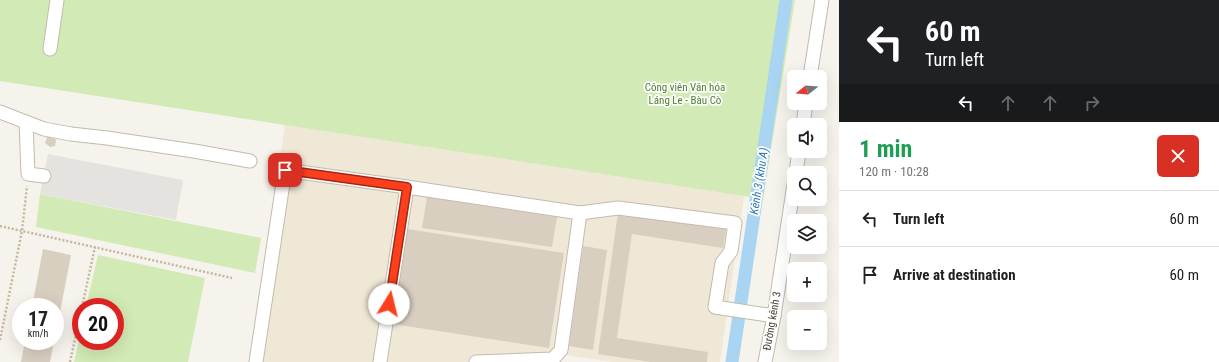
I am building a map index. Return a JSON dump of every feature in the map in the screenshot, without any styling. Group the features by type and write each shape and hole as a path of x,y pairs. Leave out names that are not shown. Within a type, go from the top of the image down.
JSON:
{"street":[{"path":"50,49 57,0"},
{"path":"811,70 822,0"},
{"path":"0,112 44,129 250,161"},
{"path":"26,122 28,174 44,176"},
{"path":"256,362 285,170 580,213 618,208 735,223 731,251 722,263 715,308 774,316"},
{"path":"380,362 407,187"},
{"name":"Đường kênh 3","path":"765,362 774,316 791,206"},
{"path":"476,362 552,359 561,350 580,213"}],"path":[{"path":"0,340 22,231 28,174"},
{"path":"0,226 232,278"},
{"path":"84,298 95,247"},
{"path":"70,362 73,350"}],"shaded area":[{"path":"285,125 744,196 720,362 612,362 559,354 538,362 251,362"},
{"path":"48,154 183,180 176,220 40,194"}],"green space":[{"name":"Công viên Văn hóa Láng Le - Bàu Cò","path":"0,0 795,0 763,199 0,81"},
{"path":"40,194 261,238 255,273 36,227"},
{"path":"98,255 205,278 188,362 74,362 77,350 124,350 124,298 88,298"}],"building":[{"path":"52,136 56,140 55,146 50,147 45,143 47,137"},
{"path":"427,197 557,217 552,247 422,228"},
{"path":"618,213 726,229 723,248 632,234 617,338 708,352 707,362 650,362 598,354"},
{"path":"407,229 564,253 549,348 393,324"},
{"path":"583,246 607,250 593,350 569,346"},
{"path":"43,249 71,255 63,298 34,298"},
{"path":"23,350 52,350 50,362 21,362"}],"waterway":[{"name":"Kênh 3 (khu A)","path":"732,362 786,0"}],"route":[{"path":"285,170 407,187 389,304"}]}
